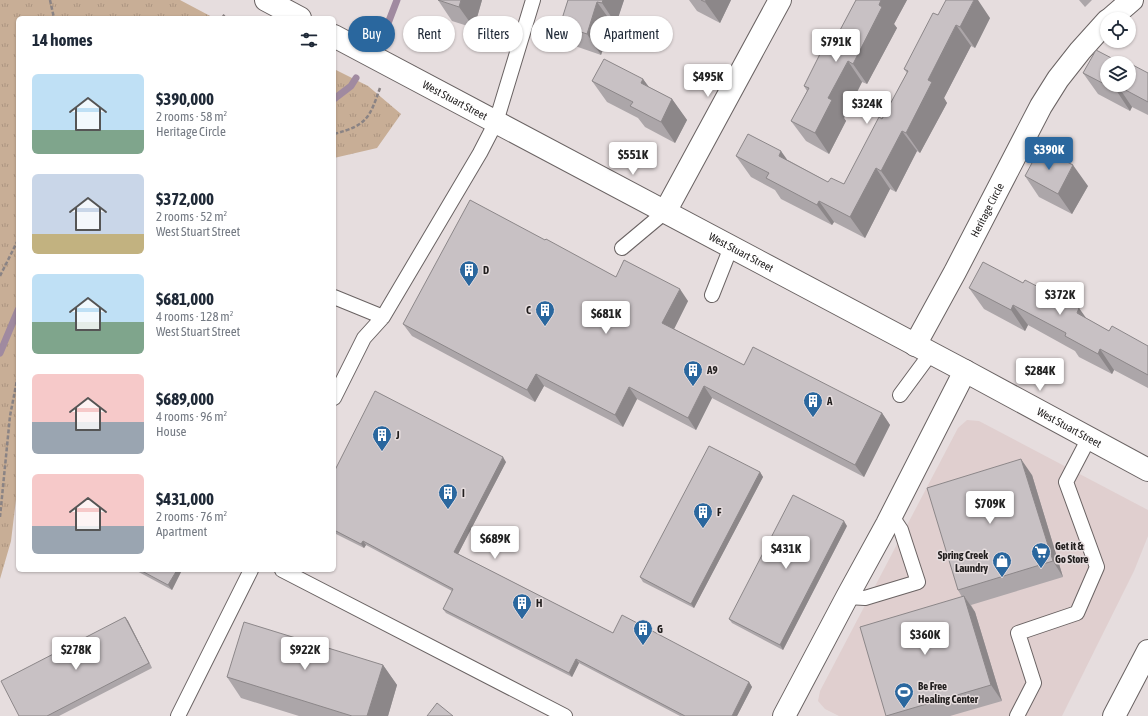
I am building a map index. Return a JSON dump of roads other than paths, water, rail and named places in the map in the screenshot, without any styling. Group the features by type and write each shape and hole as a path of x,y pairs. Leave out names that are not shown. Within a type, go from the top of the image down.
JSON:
{"street":[{"path":"266,0 296,16"},
{"path":"665,212 780,0"},
{"path":"1118,12 1132,0"},
{"name":"Heritage Circle","path":"923,349 955,272 1041,106 1058,79 1100,29"},
{"name":"West Stuart Street","path":"336,37 965,371 1148,470"},
{"path":"784,716 891,515 965,371"},
{"path":"1114,716 1148,652"}],"lane":[{"path":"336,394 364,338 383,317 480,153 496,122 533,0"},
{"path":"622,248 665,212"},
{"path":"712,296 731,247"},
{"path":"336,298 383,317"},
{"path":"900,395 923,349"},
{"path":"1017,716 1034,683 1018,633 1077,613 1097,567 1066,482 1089,438"},
{"path":"847,597 865,598 918,582 901,530 891,515"},
{"path":"178,716 250,572"},
{"path":"286,572 565,716"}],"waterway":[{"path":"391,16 397,0"},
{"path":"336,97 351,86 356,78"},
{"path":"0,353 16,315"}],"place":[{"name":"D","path":"469,287"},
{"name":"C","path":"545,327"},
{"name":"A9","path":"693,387"},
{"name":"A","path":"813,418"},
{"name":"J","path":"382,452"},
{"name":"I","path":"448,510"},
{"name":"F","path":"703,529"},
{"name":"Get it & Go Store","path":"1041,569"},
{"name":"Spring Creek Laundry","path":"1002,578"},
{"name":"H","path":"522,620"},
{"name":"G","path":"643,646"},
{"name":"Be Free Healing Center","path":"904,709"}]}
